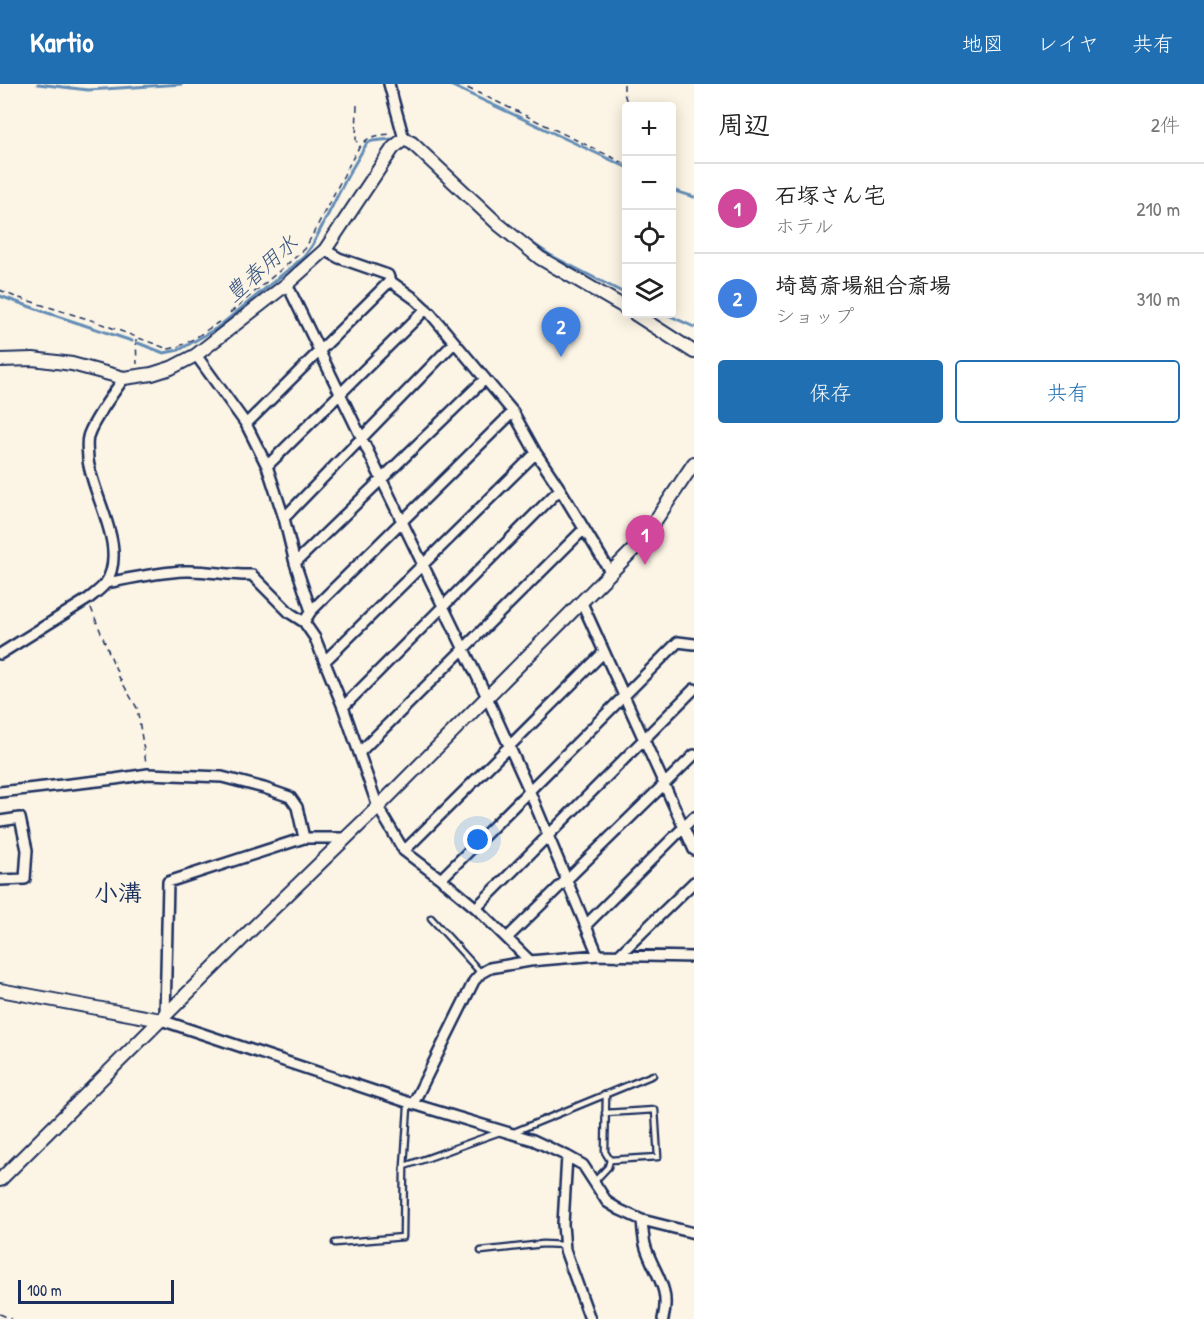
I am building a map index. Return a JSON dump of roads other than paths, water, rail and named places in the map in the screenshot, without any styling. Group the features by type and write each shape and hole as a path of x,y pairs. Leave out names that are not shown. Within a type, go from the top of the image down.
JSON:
{"street":[{"path":"0,360 33,359 72,364 124,378 138,377 171,368 196,355 287,284 325,250 400,136 389,84"},
{"path":"400,136 412,143 498,224 540,258 622,305"},
{"path":"325,250 339,258 388,275 390,281 426,309 513,412 611,573"},
{"path":"246,424 390,281"},
{"path":"287,284 487,697 598,955"},
{"path":"267,466 426,309"},
{"path":"641,318 694,352"},
{"path":"284,518 454,343"},
{"path":"196,355 246,424 267,466 310,611"},
{"path":"0,654 88,599 106,583 114,560 114,545 90,473 87,446 90,429 124,378"},
{"path":"295,563 485,379"},
{"path":"304,622 310,611 513,412"},
{"path":"325,661 536,453"},
{"path":"0,1180 582,603 641,542 694,463"},
{"path":"342,707 560,489"},
{"path":"359,753 584,529"},
{"path":"106,583 187,571 234,576 252,575 290,613 304,622 315,638 378,807 404,851 476,908 531,961"},
{"path":"582,603 694,850"},
{"path":"441,879 678,642 694,644"},
{"path":"404,851 604,652"},
{"path":"476,908 694,690"},
{"path":"507,938 694,755"},
{"path":"0,792 148,774 222,777 264,788 290,798 297,807 304,838"},
{"path":"586,925 694,817"},
{"path":"0,821 20,818 27,850 25,879 0,880"},
{"path":"163,1018 168,882 304,838 345,838"},
{"path":"618,956 694,882"},
{"path":"412,1103 474,981 490,968 531,961 598,955 694,957"},
{"path":"0,990 163,1018 412,1103 533,1140 583,1165 607,1202 620,1210 642,1220 694,1233"},
{"path":"567,1155 562,1224 565,1250 590,1319"},
{"path":"642,1220 644,1241 664,1287 666,1308 663,1319"}],"lane":[{"path":"431,918 481,973"},
{"path":"404,1166 507,1132 653,1075"},
{"path":"594,1182 608,1167 610,1160 605,1152 606,1094"},
{"path":"335,1243 403,1237 404,1166 408,1107 412,1103"},
{"path":"605,1113 655,1110 658,1156 610,1160"},
{"path":"481,1251 543,1244 565,1245"}],"waterway":[{"name":"豊春用水","path":"38,84 88,90 182,84"},
{"name":"豊春用水","path":"448,84 622,165"},
{"name":"豊春用水","path":"138,343 164,353 179,350 217,328 304,257 367,143 392,139"},
{"name":"豊春用水","path":"676,191 694,197"},
{"name":"豊春用水","path":"525,238 550,255 622,292"},
{"name":"豊春用水","path":"0,296 132,341"},
{"name":"豊春用水","path":"675,318 694,327"}],"place":[{"name":"埼葛斎場組合斎場","path":"561,357"},
{"name":"石塚さん宅","path":"645,565"}],"district":[{"name":"小溝","path":"118,892"}]}
